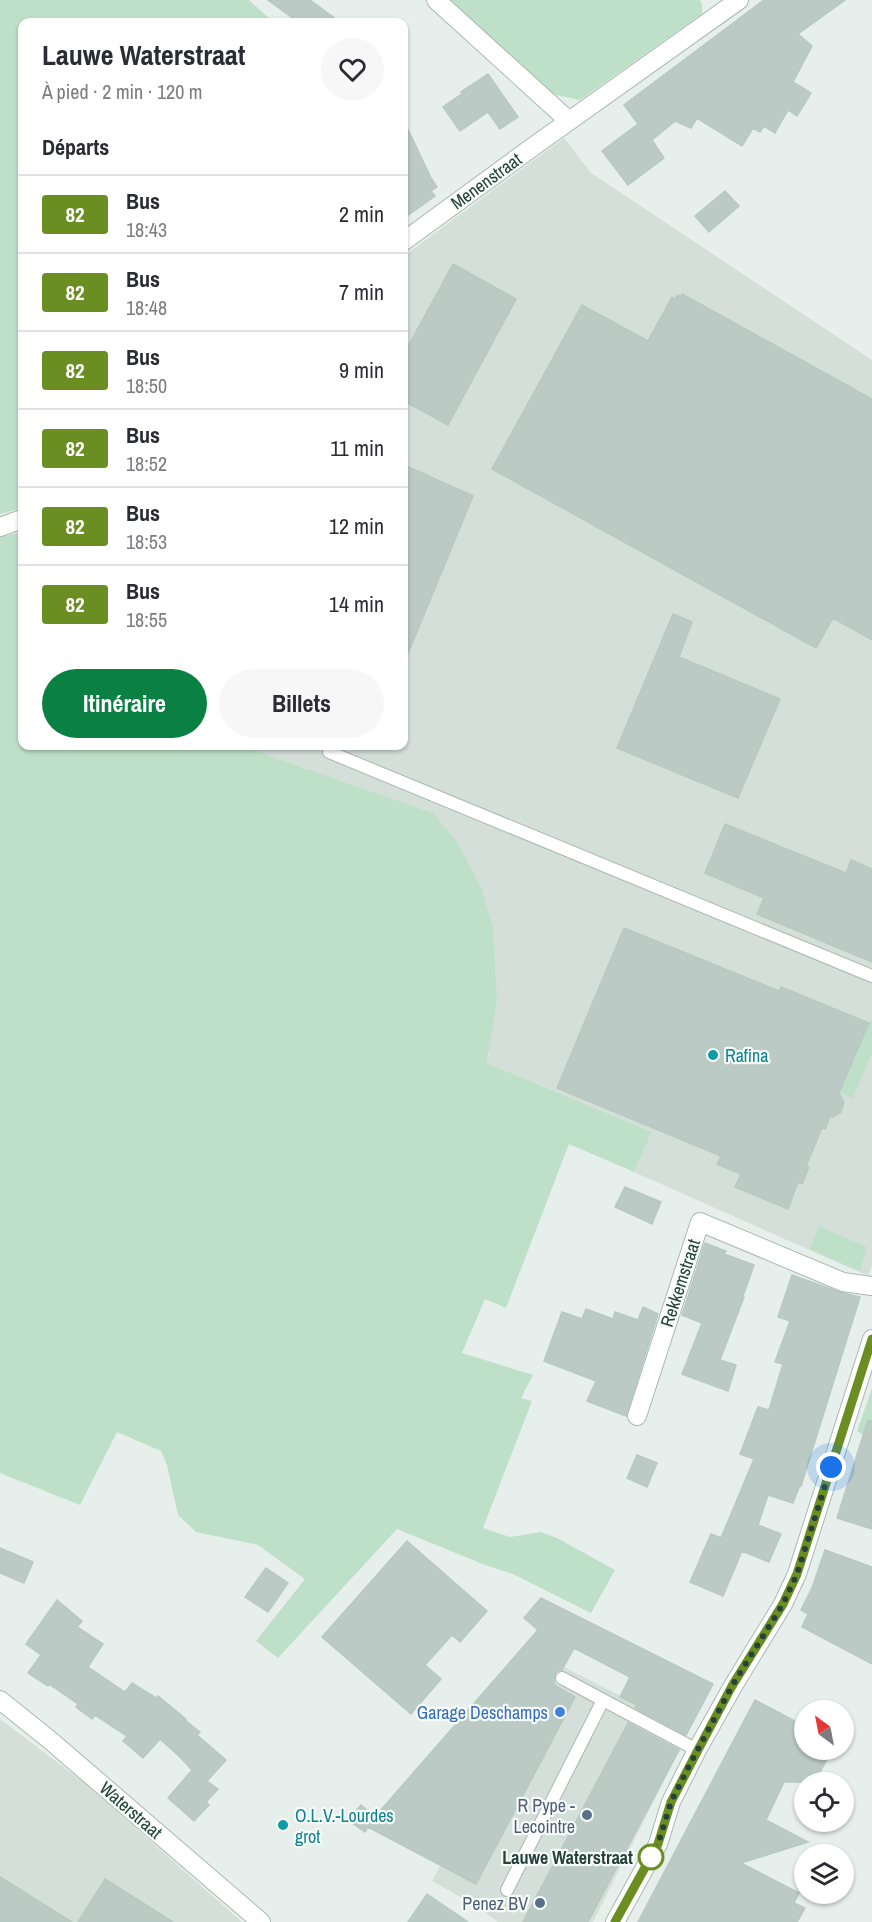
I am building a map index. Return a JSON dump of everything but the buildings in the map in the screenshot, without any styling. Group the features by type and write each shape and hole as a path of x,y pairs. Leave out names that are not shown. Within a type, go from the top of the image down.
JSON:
{"street":[{"path":"436,0 568,121"},
{"name":"Menenstraat","path":"408,238 568,121 718,6 740,0"},
{"path":"0,526 18,520"},
{"name":"Rekkemstraat","path":"637,1416 700,1222 843,1282 872,1286"},
{"path":"615,1922 658,1844 671,1802 698,1750 732,1686 783,1604 797,1574 872,1339"},
{"name":"Waterstraat","path":"0,1700 51,1741 261,1922"}],"lane":[{"path":"329,752 872,976"},
{"path":"562,1678 698,1750"},
{"path":"507,1890 603,1700"}],"shaded area":[{"path":"564,138 591,173 872,360 872,1265 868,1276 634,1172 652,1132 487,1063 489,1054 306,769 256,750 408,750 408,253"},
{"path":"564,1667 689,1731 593,1922 498,1922 478,1907 432,1881 522,1710 554,1685"},
{"path":"0,1719 82,1781 242,1922 0,1922"}],"green space":[{"path":"0,0 249,0 269,18 18,18 18,509 0,514"},
{"path":"447,0 700,0 702,14 580,100 547,93"},
{"path":"18,533 18,750 256,750 433,813 458,843 482,890 493,928 497,999 487,1063 652,1132 634,1172 569,1144 506,1308 485,1299 462,1353 533,1375 521,1398 532,1401 483,1528 510,1537 541,1532 557,1538 615,1570 591,1613 513,1574 397,1529 278,1658 256,1641 305,1579 258,1545 196,1532 178,1515 167,1465 161,1451 117,1432 80,1505 0,1473 0,537"},
{"path":"871,1019 872,1053 853,1098 840,1093"},
{"path":"819,1226 867,1247 860,1271 810,1249"},
{"path":"872,1388 872,1440 857,1431"}],"bus line":[{"name":"82","path":"615,1922 658,1844 671,1802 698,1750 732,1686 783,1604 797,1574 872,1339"}],"place":[{"name":"Rafina","path":"713,1055"},
{"name":"Garage Deschamps","path":"560,1712"},
{"name":"R Pype - Lecointre","path":"587,1815"},
{"name":"O.L.V.-Lourdes grot","path":"283,1825"},
{"name":"Lauwe Waterstraat","path":"651,1857"},
{"name":"Penez BV","path":"540,1903"}],"route":[{"path":"651,1857 658,1844 671,1802 689,1766 732,1686 783,1604 797,1574 831,1467"}]}
